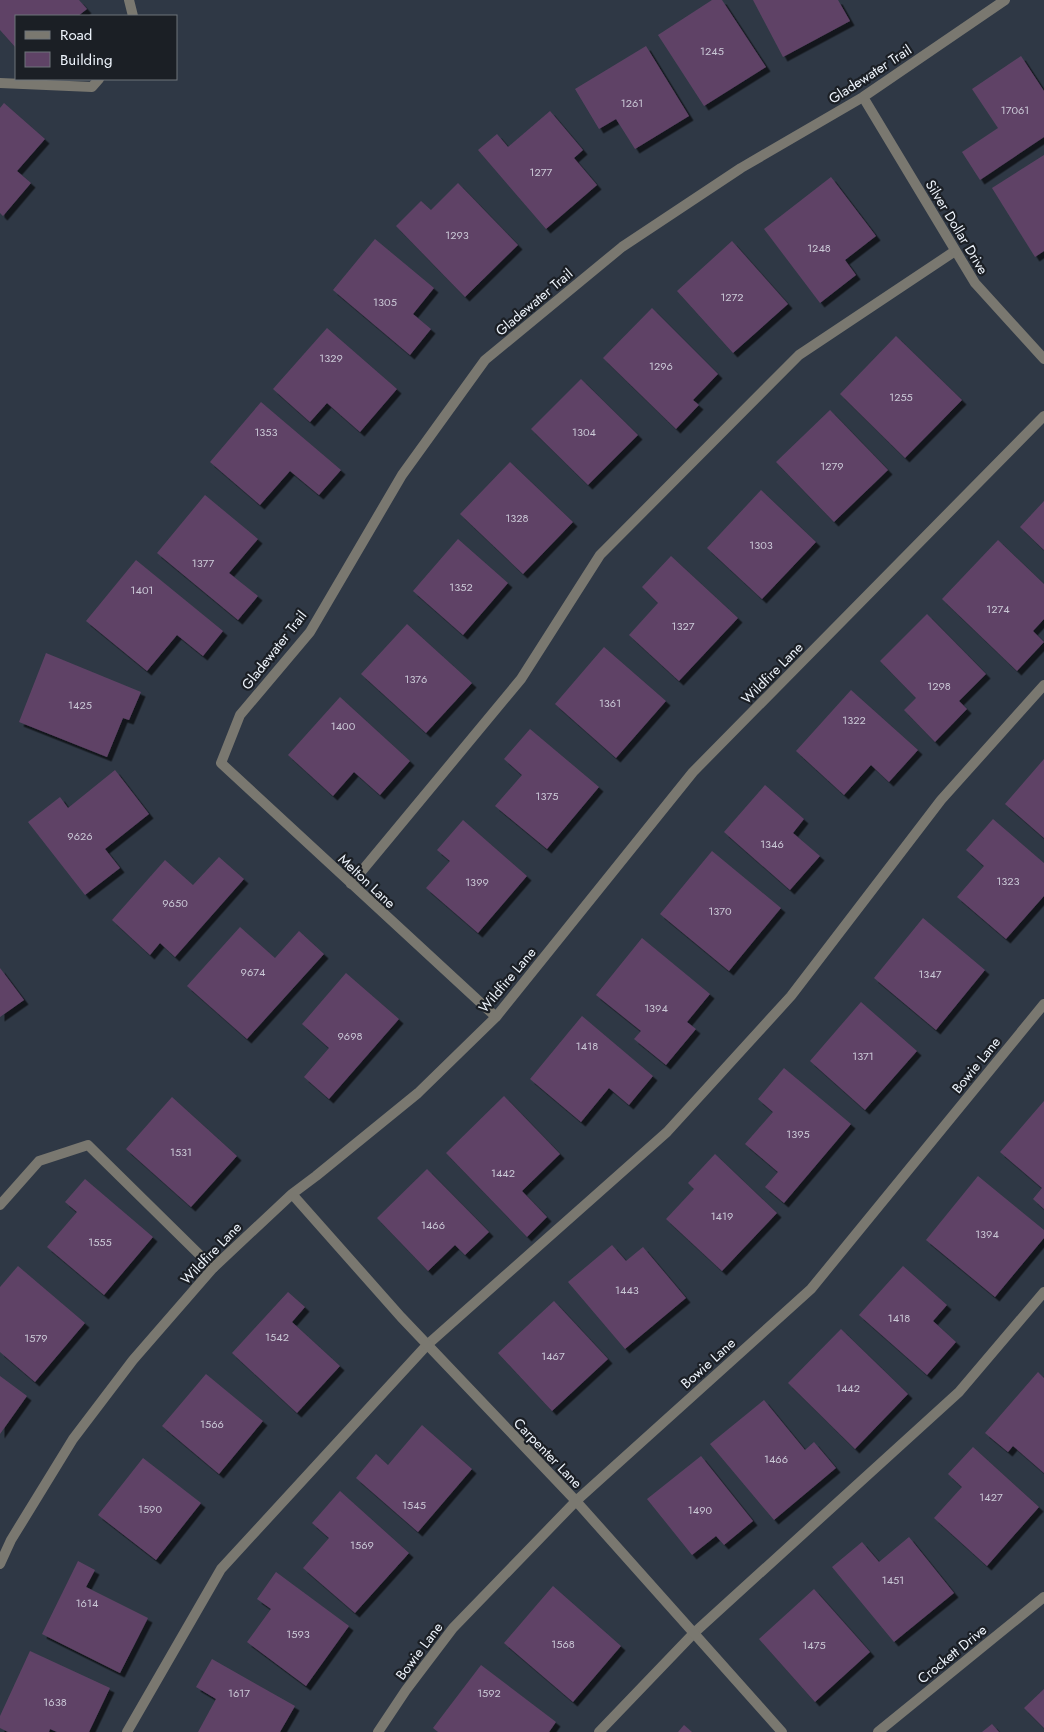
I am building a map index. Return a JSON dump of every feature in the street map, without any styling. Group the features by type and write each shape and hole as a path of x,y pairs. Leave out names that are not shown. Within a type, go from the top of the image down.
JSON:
{"street":[{"path":"129,0 133,15"},
{"name":"Gladewater Trail","path":"221,763 240,715 310,632 402,475 486,360 622,247 740,168 863,97 1005,0"},
{"path":"0,83 92,87 98,80"},
{"name":"Silver Dollar Drive","path":"863,97 975,283 1044,359"},
{"path":"351,884 521,680 600,555 800,355 956,251"},
{"name":"Wildfire Lane","path":"0,1564 12,1540 72,1439 133,1360 213,1268 292,1194 418,1093 496,1017 693,772 1044,416"},
{"path":"127,1732 222,1569 427,1345 667,1132 791,996 941,800 1044,685"},
{"name":"Melton Lane","path":"221,763 496,1017"},
{"name":"Bowie Lane","path":"378,1732 406,1690 453,1628 576,1501 810,1289 1044,1004"},
{"path":"0,1205 39,1161 88,1145 213,1268"},
{"name":"Carpenter Lane","path":"292,1194 427,1345 576,1501 782,1732"},
{"path":"599,1732 694,1633 959,1392 1044,1292"},
{"name":"Crockett Drive","path":"878,1732 1044,1597"}],"building":[{"path":"0,0 79,0 87,9 79,15 15,15 15,47 0,30"},
{"path":"712,0 722,0 766,67 704,106 658,35"},
{"path":"753,0 838,0 850,21 783,57"},
{"path":"646,46 689,116 635,149 616,119 599,129 575,89"},
{"path":"1021,56 1044,91 1044,137 980,180 962,152 998,128 972,89"},
{"path":"4,103 45,139 17,171 31,183 3,216 0,213 0,108"},
{"path":"550,111 583,150 574,158 597,185 546,229 478,150 497,134 508,147"},
{"path":"1044,155 1044,251 1035,257 992,188"},
{"path":"831,177 876,236 845,260 856,275 820,303 764,229"},
{"path":"458,183 518,245 465,297 396,226 421,201 431,210"},
{"path":"375,239 434,288 413,314 431,329 410,355 333,290"},
{"path":"732,241 788,304 733,353 677,291"},
{"path":"652,308 718,374 693,400 699,405 676,429 603,358"},
{"path":"327,328 397,389 360,432 327,403 310,422 273,389"},
{"path":"896,336 962,400 905,458 840,394"},
{"path":"581,379 638,435 588,485 531,429"},
{"path":"261,402 341,470 319,495 290,471 260,505 210,462"},
{"path":"830,410 888,470 834,522 776,462"},
{"path":"510,462 573,522 523,574 460,514"},
{"path":"761,490 816,542 762,599 707,548"},
{"path":"205,495 258,539 229,573 258,596 238,620 157,553"},
{"path":"1044,501 1044,550 1020,527"},
{"path":"458,539 508,583 463,635 413,591"},
{"path":"998,540 1044,584 1044,619 1033,631 1044,642 1017,671 942,599"},
{"path":"671,556 738,618 679,681 629,635 658,603 642,587"},
{"path":"136,560 223,631 203,656 177,635 147,671 86,621"},
{"path":"927,614 986,674 959,701 967,709 935,742 904,710 916,698 880,661"},
{"path":"407,624 472,683 426,733 361,674"},
{"path":"604,647 666,701 616,758 555,704"},
{"path":"46,653 141,692 129,720 123,718 107,757 19,722"},
{"path":"851,690 918,750 889,782 871,765 844,795 796,751"},
{"path":"340,697 410,761 380,795 354,772 333,796 288,755"},
{"path":"530,729 599,787 547,849 495,806 522,775 504,759"},
{"path":"1044,759 1044,838 1005,804"},
{"path":"115,770 149,814 105,849 120,868 85,895 28,822 60,797 68,808"},
{"path":"765,785 804,819 793,833 820,856 790,890 724,832"},
{"path":"993,819 1044,863 1044,896 1006,939 957,897 984,866 966,850"},
{"path":"463,820 527,876 478,933 426,888 450,861 437,850"},
{"path":"712,851 781,908 729,971 660,914"},
{"path":"219,857 244,879 175,957 160,943 150,955 112,920 165,860 193,885"},
{"path":"923,918 985,970 936,1030 874,978"},
{"path":"240,927 275,958 299,931 324,954 247,1039 187,986"},
{"path":"642,938 710,994 687,1022 696,1029 666,1065 634,1039 641,1031 596,995"},
{"path":"0,968 24,1000 0,1017"},
{"path":"346,973 399,1019 329,1099 304,1077 329,1048 302,1024"},
{"path":"861,1002 917,1051 865,1110 810,1061"},
{"path":"582,1016 653,1076 629,1105 609,1088 581,1122 530,1079"},
{"path":"784,1068 851,1124 784,1203 765,1187 778,1172 745,1144 773,1112 758,1099"},
{"path":"504,1096 560,1154 522,1191 547,1217 527,1237 446,1153"},
{"path":"172,1097 237,1156 191,1207 126,1149"},
{"path":"1044,1101 1044,1209 1033,1199 1042,1188 1000,1152"},
{"path":"715,1154 777,1213 722,1271 666,1219 694,1189 688,1183"},
{"path":"427,1169 489,1232 465,1255 455,1245 428,1271 377,1218"},
{"path":"978,1176 1044,1230 1044,1238 995,1297 926,1240"},
{"path":"85,1179 153,1237 104,1295 47,1247 77,1212 65,1202"},
{"path":"612,1245 626,1261 643,1247 686,1298 625,1349 568,1282"},
{"path":"18,1266 85,1323 35,1382 0,1352 0,1287"},
{"path":"903,1266 947,1305 933,1321 956,1342 927,1375 859,1315"},
{"path":"288,1292 305,1307 292,1322 340,1366 297,1413 232,1353"},
{"path":"554,1301 608,1359 552,1411 498,1353"},
{"path":"841,1329 908,1394 855,1449 788,1383"},
{"path":"1038,1372 1044,1378 1044,1473 1013,1446 1008,1452 985,1433"},
{"path":"206,1374 263,1421 219,1474 162,1426"},
{"path":"0,1376 27,1396 0,1434"},
{"path":"764,1400 805,1450 814,1442 836,1468 774,1520 710,1444"},
{"path":"422,1425 472,1469 418,1532 356,1478 376,1454 388,1465"},
{"path":"973,1447 1039,1507 987,1566 934,1518 962,1487 948,1474"},
{"path":"701,1456 753,1521 724,1545 716,1536 692,1555 647,1499"},
{"path":"143,1458 201,1503 156,1560 98,1515"},
{"path":"340,1491 409,1553 355,1613 303,1568 329,1538 312,1523"},
{"path":"909,1537 954,1593 894,1642 832,1567 862,1542 879,1562"},
{"path":"78,1561 95,1570 86,1587 148,1618 120,1673 42,1634"},
{"path":"276,1572 349,1626 306,1686 247,1642 271,1609 257,1599"},
{"path":"553,1586 621,1646 573,1702 504,1643"},
{"path":"814,1589 870,1652 815,1702 759,1639"},
{"path":"30,1651 110,1688 89,1732 57,1732 50,1729 49,1732 8,1732 0,1728 0,1716"},
{"path":"212,1659 295,1706 280,1732 198,1732 216,1699 196,1687"},
{"path":"481,1665 556,1722 549,1732 438,1732 433,1728"},
{"path":"1044,1689 1044,1728 1024,1708"},
{"path":"992,1724 999,1732 982,1732"},
{"path":"684,1725 692,1732 678,1732"}]}
